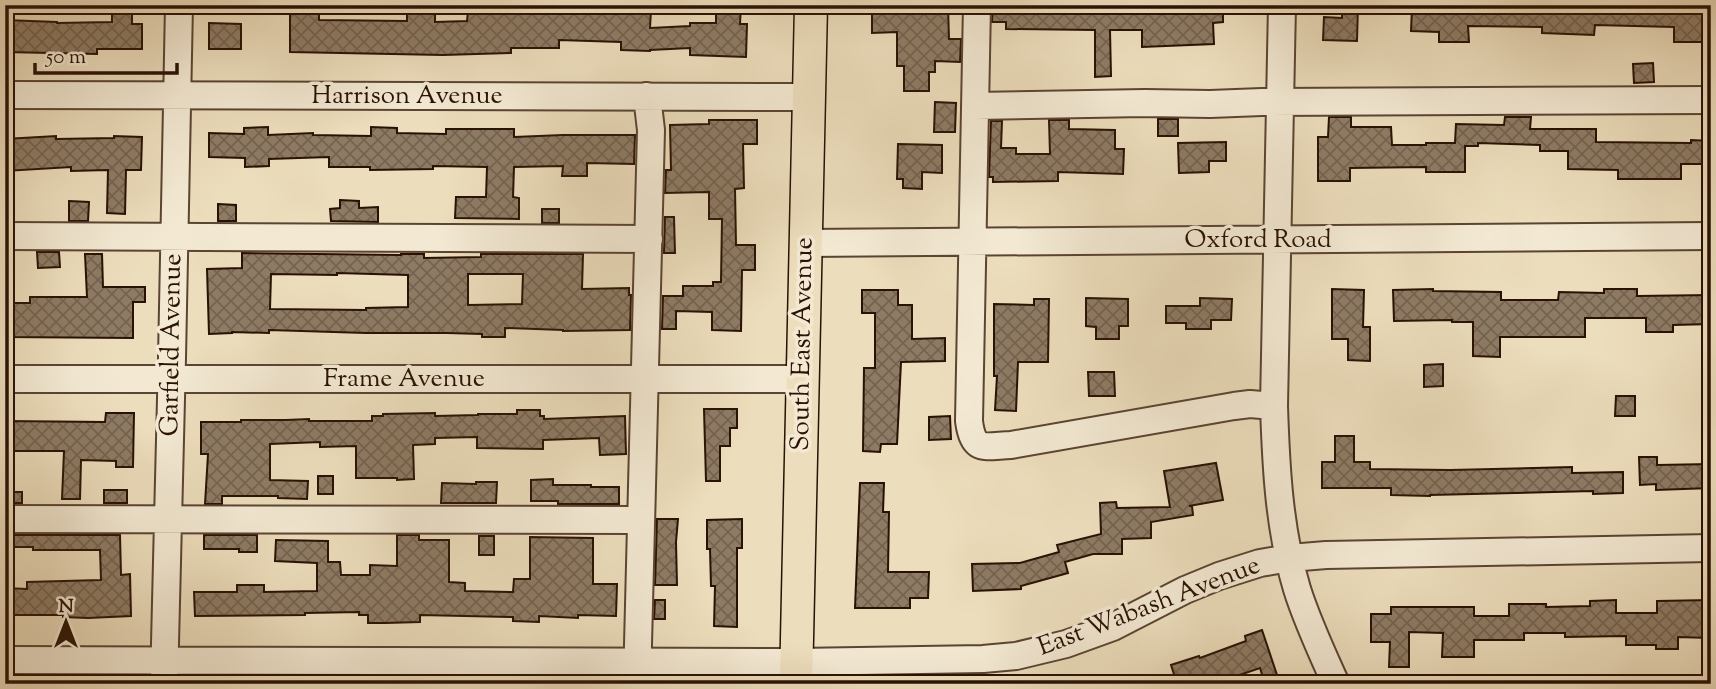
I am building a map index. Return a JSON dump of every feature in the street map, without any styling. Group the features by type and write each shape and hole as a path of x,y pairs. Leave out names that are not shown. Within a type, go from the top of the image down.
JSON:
{"main road":[{"name":"South East Avenue","path":"797,673 811,5"}],"street":[{"name":"Garfield Avenue","path":"165,672 179,5"},
{"path":"977,5 969,421 974,441 985,446 1011,444 1234,406 1274,406"},
{"path":"1282,5 1274,406 1276,467 1283,530 1297,589 1336,684"},
{"name":"Harrison Avenue","path":"5,95 809,97"},
{"path":"637,672 651,130 647,96"},
{"path":"975,106 1711,100"},
{"path":"5,236 649,239"},
{"name":"Oxford Road","path":"806,243 1711,236"},
{"name":"Frame Avenue","path":"5,379 802,379"},
{"path":"5,519 640,520"},
{"name":"East Wabash Avenue","path":"5,660 165,672 797,673 1016,656 1044,650 1113,627 1185,590 1219,576 1260,563 1290,558 1326,555 1711,548"}],"building":[{"path":"112,5 132,5 132,24 142,24 142,49 97,49 97,54 5,52 5,20 112,22"},
{"path":"407,5 435,7 435,22 467,21 468,11 511,10 511,13 571,14 571,6 651,10 650,28 716,23 716,5 741,5 740,24 747,24 746,57 690,55 690,48 621,50 621,42 559,40 559,48 511,48 511,53 443,55 290,52 290,6 319,7 319,20 407,21"},
{"path":"872,5 948,5 949,39 961,39 960,62 935,61 935,72 929,72 929,91 904,91 904,66 897,66 897,32 872,33"},
{"path":"993,5 1115,5 1116,12 1202,9 1202,5 1223,5 1223,22 1213,23 1214,44 1142,47 1142,30 1110,30 1111,76 1095,77 1095,30 1006,29 1006,22 992,22"},
{"path":"1342,5 1358,6 1357,41 1323,40 1324,17 1342,18"},
{"path":"1438,5 1711,5 1711,29 1704,29 1704,42 1674,42 1674,27 1595,25 1594,35 1542,33 1542,27 1468,26 1469,42 1439,42 1439,32 1411,31 1412,8 1439,9"},
{"path":"209,23 241,24 241,49 209,49"},
{"path":"1653,63 1654,82 1634,83 1633,64"},
{"path":"935,102 956,103 955,132 934,132"},
{"path":"1329,117 1351,117 1351,127 1391,127 1392,145 1426,145 1455,143 1456,124 1504,125 1505,117 1531,117 1530,129 1596,129 1596,142 1711,141 1711,164 1681,164 1681,179 1618,179 1618,170 1568,169 1568,151 1540,151 1540,145 1478,143 1478,146 1465,146 1465,172 1426,172 1426,167 1350,168 1350,181 1318,181 1318,137 1328,137"},
{"path":"1158,119 1178,119 1178,136 1158,136"},
{"path":"709,120 757,120 757,144 743,144 744,188 735,189 736,245 755,245 755,270 742,270 741,331 712,330 712,312 676,311 676,329 662,329 663,296 683,296 683,286 713,286 713,282 721,282 722,219 709,219 709,192 665,193 666,170 671,170 670,125 709,124"},
{"path":"1049,120 1069,120 1069,129 1115,130 1115,149 1124,149 1123,174 1058,172 1058,181 993,182 993,177 989,177 991,121 1002,121 1001,148 1016,148 1016,154 1050,154"},
{"path":"268,127 268,135 313,133 371,136 371,127 397,128 397,133 446,134 446,129 514,129 514,137 635,135 634,164 587,163 587,176 562,176 563,166 514,167 513,197 519,198 519,219 455,218 456,197 486,197 487,167 433,166 433,169 370,170 370,167 329,167 329,157 269,159 269,166 245,167 245,158 209,157 209,133 244,134 244,128"},
{"path":"56,136 56,139 142,137 141,170 126,170 125,214 107,213 108,170 71,171 71,167 5,171 5,139"},
{"path":"1226,142 1226,161 1209,161 1209,172 1179,173 1178,143"},
{"path":"898,144 942,145 942,173 922,172 922,189 903,188 903,179 897,179"},
{"path":"340,200 359,201 359,208 378,207 378,222 331,221 330,209 340,208"},
{"path":"69,201 89,202 88,221 69,221"},
{"path":"218,204 236,205 236,221 218,221"},
{"path":"542,209 559,209 559,223 542,223"},
{"path":"665,217 674,217 675,253 664,253"},
{"path":"37,252 59,252 60,267 38,268"},
{"path":"242,253 424,254 424,258 481,257 481,254 583,254 582,289 629,288 630,330 505,328 505,337 482,337 482,334 269,330 269,333 209,334 207,269 242,268","holes":["271,274 408,275 408,307 366,310 270,309","468,274 523,274 522,304 468,305"]},
{"path":"85,254 102,254 103,287 145,287 145,302 133,302 133,338 5,337 5,303 30,303 30,297 87,297"},
{"path":"1332,289 1364,290 1363,327 1370,327 1370,361 1348,360 1348,339 1332,339"},
{"path":"1604,289 1637,289 1637,296 1711,295 1711,324 1673,325 1673,332 1646,332 1646,318 1585,318 1585,337 1500,337 1500,357 1473,356 1473,322 1394,321 1393,290 1501,292 1501,300 1558,300 1559,292 1604,293"},
{"path":"862,290 898,290 898,305 912,305 912,339 945,338 945,361 901,362 897,444 881,444 880,452 863,451 864,368 875,368 875,313 862,313"},
{"path":"1086,298 1128,299 1128,326 1119,326 1119,339 1096,339 1096,327 1086,326"},
{"path":"1200,298 1232,299 1231,320 1211,320 1211,329 1186,329 1186,323 1166,323 1166,306 1200,306"},
{"path":"1034,299 1049,299 1048,362 1018,362 1016,411 995,410 997,376 994,376 994,304 1034,305"},
{"path":"1443,364 1443,386 1424,387 1424,365"},
{"path":"1088,372 1114,372 1115,396 1089,396"},
{"path":"1616,396 1635,396 1635,416 1615,416"},
{"path":"704,409 737,409 737,428 730,428 730,446 720,446 720,481 706,481"},
{"path":"517,410 540,410 540,416 544,416 544,419 625,416 626,454 600,455 599,438 543,440 543,449 477,448 477,437 435,438 435,444 413,445 414,479 397,480 356,478 356,446 320,447 320,442 270,444 270,480 308,481 307,499 222,496 222,504 205,504 208,454 201,454 201,422 309,419 372,421 372,416 383,414 517,414"},
{"path":"106,413 134,413 133,467 116,467 116,461 81,460 80,499 62,499 64,451 5,451 5,421 105,422"},
{"path":"950,416 951,439 929,440 929,417"},
{"path":"1335,436 1354,436 1354,462 1370,462 1370,469 1572,467 1572,473 1623,472 1623,493 1593,494 1593,491 1430,496 1391,495 1391,488 1322,488 1322,462 1335,462"},
{"path":"1639,457 1657,457 1657,465 1711,464 1711,488 1656,490 1656,484 1640,485"},
{"path":"1216,463 1223,500 1189,506 1192,506 1193,515 1151,522 1151,538 1122,539 1122,554 1093,554 1065,562 1068,573 1021,586 1021,589 973,591 972,564 1020,563 1059,552 1057,545 1101,534 1100,503 1116,502 1117,508 1170,507 1164,471"},
{"path":"318,476 333,476 333,494 318,494"},
{"path":"553,479 553,485 619,487 619,504 531,501 531,480"},
{"path":"497,482 496,503 441,503 442,483"},
{"path":"860,483 884,483 883,512 889,512 888,572 929,572 928,598 910,598 910,608 855,608"},
{"path":"104,490 127,490 127,503 104,503"},
{"path":"5,492 22,492 22,503 5,503"},
{"path":"657,519 678,519 677,585 655,585"},
{"path":"742,519 742,548 737,548 737,627 714,626 715,586 711,586 707,520"},
{"path":"6,535 120,535 121,575 130,574 131,616 88,618 5,615 5,588 27,589 27,582 101,580 100,550 33,550 33,547 5,547"},
{"path":"204,535 257,535 257,552 204,549"},
{"path":"397,535 419,535 419,540 449,540 449,582 465,583 465,591 513,592 514,579 530,579 530,537 593,538 593,584 617,584 616,616 539,616 539,622 513,621 513,617 420,615 420,622 368,623 368,615 359,615 359,612 195,616 194,592 237,592 237,585 264,585 264,592 317,591 317,563 275,561 276,540 328,541 328,562 340,562 341,575 370,575 370,565 397,566"},
{"path":"479,536 494,536 494,555 479,555"},
{"path":"655,600 665,600 665,619 654,619"},
{"path":"1616,600 1616,613 1657,613 1657,601 1711,600 1709,638 1678,637 1678,649 1656,649 1656,645 1626,645 1626,636 1565,637 1565,633 1524,633 1524,640 1474,640 1474,657 1442,657 1443,633 1409,632 1409,667 1389,667 1390,642 1371,642 1371,614 1391,614 1391,607 1474,607 1474,616 1509,616 1509,604 1590,606 1590,601"},
{"path":"1262,630 1280,684 1265,684 1260,668 1213,684 1177,684 1171,665 1199,656 1200,658 1246,641 1245,636"}]}
